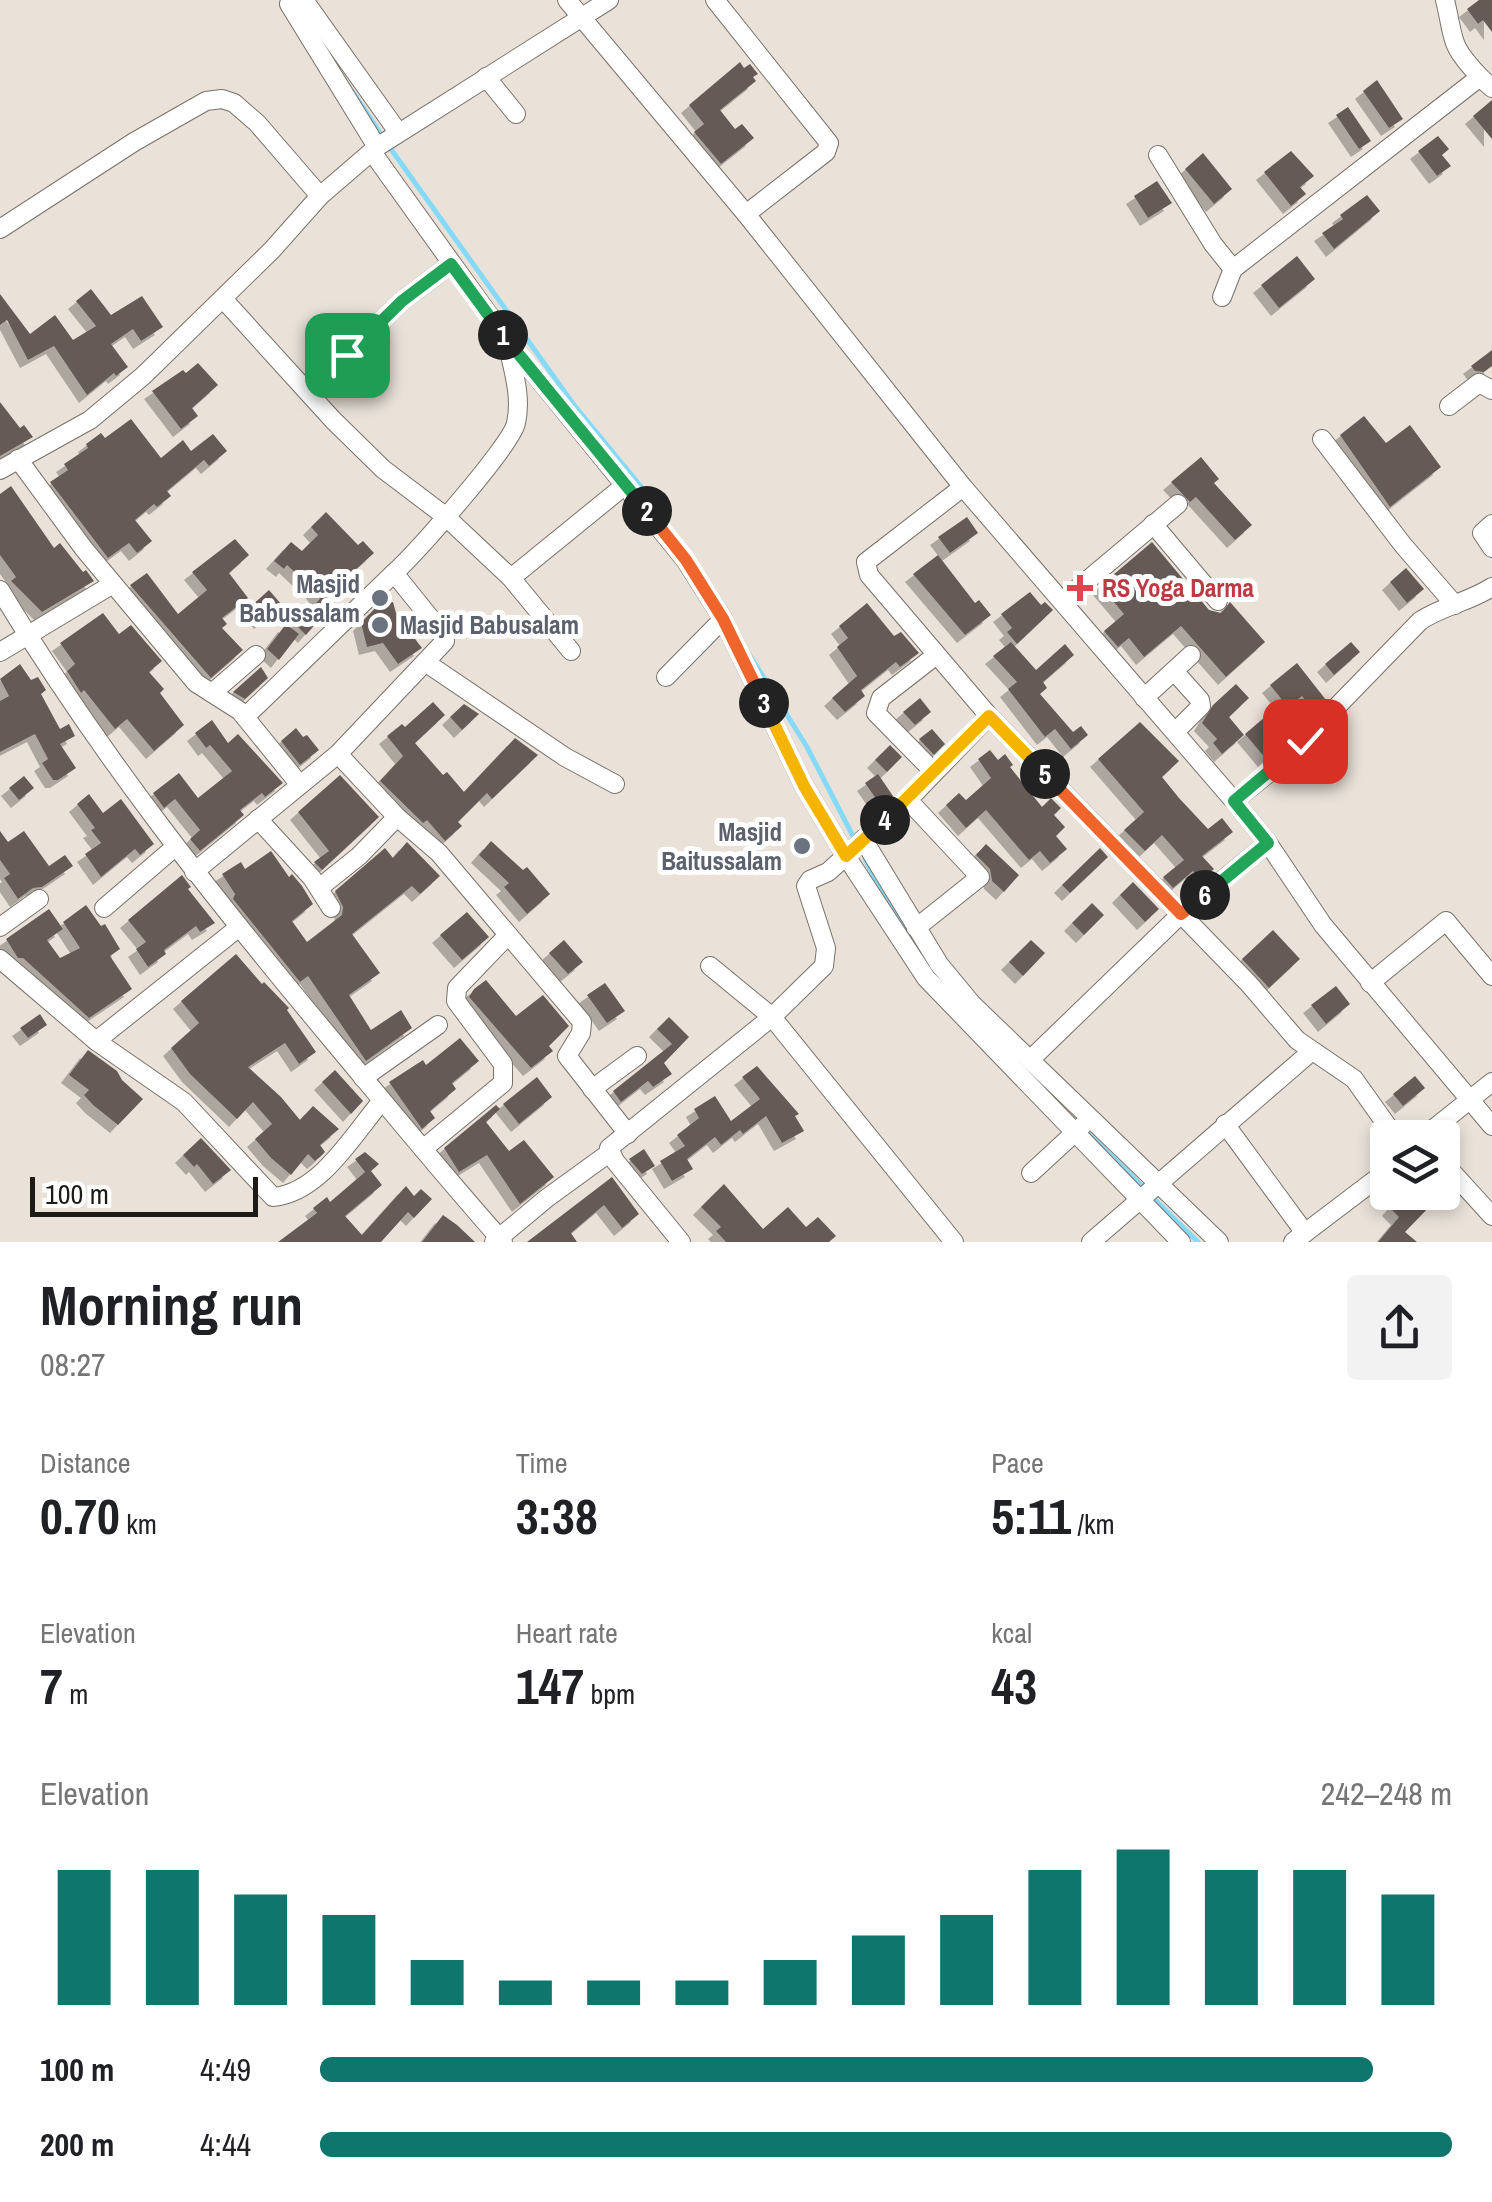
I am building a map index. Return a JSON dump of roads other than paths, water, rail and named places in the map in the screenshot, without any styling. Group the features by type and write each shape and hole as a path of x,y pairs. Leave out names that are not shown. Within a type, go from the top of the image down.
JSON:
{"street":[{"path":"567,0 746,214 963,487 1234,801 1268,843 1323,925 1492,1126"},
{"path":"0,470 90,420 144,376 224,300 320,196 384,142 609,0"},
{"path":"715,0 828,143 826,152 746,214"},
{"path":"1222,297 1233,269 1486,82 1448,30 1445,0"},
{"path":"296,2 384,142"},
{"path":"296,2 384,142 451,264 506,340 686,560 723,619 804,786 916,928 938,964 972,1004 1032,1058 1083,1125"},
{"path":"486,77 516,114"},
{"path":"0,229 206,100 234,103 257,123 320,196"},
{"path":"1158,155 1233,269"},
{"path":"347,355 402,301 451,264"},
{"path":"224,300 383,470 444,516 512,578 572,651"},
{"path":"388,579 515,430 518,403 506,340"},
{"path":"1448,406 1479,383 1492,390"},
{"path":"1322,439 1455,605"},
{"path":"18,459 113,584 196,683 242,714 300,784"},
{"path":"512,578 624,486"},
{"path":"963,487 866,562 865,567 935,656 989,716 1249,984 1297,1040 1354,1079 1383,1120"},
{"path":"1064,600 1178,504"},
{"path":"1152,524 1218,600"},
{"path":"1492,524 1482,533 1492,548"},
{"path":"194,872 338,754 445,638 388,579 375,578 321,638 242,714"},
{"path":"0,652 113,584"},
{"path":"1234,801 1305,741 1407,632 1430,614 1466,603 1492,587"},
{"path":"0,590 103,752 194,872 499,1241 609,1153 612,1144 772,1017 824,966 826,948 806,886 828,872 908,800 989,716"},
{"path":"666,676 723,619"},
{"path":"212,693 256,655"},
{"path":"1144,698 1191,655"},
{"path":"934,772 876,714 881,698 935,656"},
{"path":"425,662 564,757 616,784"},
{"path":"1174,670 1201,706 1176,732"},
{"path":"338,754 397,817 439,853 582,1022 581,1033 567,1056 628,1134"},
{"path":"908,800 980,877 916,928"},
{"path":"319,888 359,856 397,817"},
{"path":"258,819 332,908"},
{"path":"1032,1058 1181,914 1268,843"},
{"path":"104,908 176,847"},
{"path":"855,847 926,978 1149,1192 1219,1242"},
{"path":"0,927 39,899"},
{"path":"1370,983 1446,921 1492,976"},
{"path":"96,1041 238,928"},
{"path":"423,1149 503,1083 503,1064 456,1001 456,994 457,988 508,935"},
{"path":"0,958 96,1041 184,1102 273,1197 285,1196 311,1182 381,1102"},
{"path":"710,966 772,1017 954,1242"},
{"path":"364,1078 438,1025"},
{"path":"1091,1242 1312,1050"},
{"path":"592,1090 637,1056"},
{"path":"1444,1120 1492,1082"},
{"path":"1224,1124 1299,1238 1370,1184"},
{"path":"1030,1173 1083,1125"},
{"path":"609,1153 681,1242"},
{"path":"1460,1181 1492,1216"},
{"path":"1149,1192 1181,1242"}],"waterway":[{"path":"352,91 382,136"},
{"path":"388,145 574,405 652,500 669,527"},
{"path":"749,654 807,747 855,840"},
{"path":"865,859 886,901 932,968"},
{"path":"1084,1129 1144,1188"},
{"path":"1151,1196 1198,1242"}],"place":[{"name":"RS Yoga Darma","path":"1080,588"},
{"name":"Masjid Babussalam","path":"380,598"},
{"name":"Masjid Babusalam","path":"380,625"},
{"name":"Masjid Baitussalam","path":"802,846"}]}
